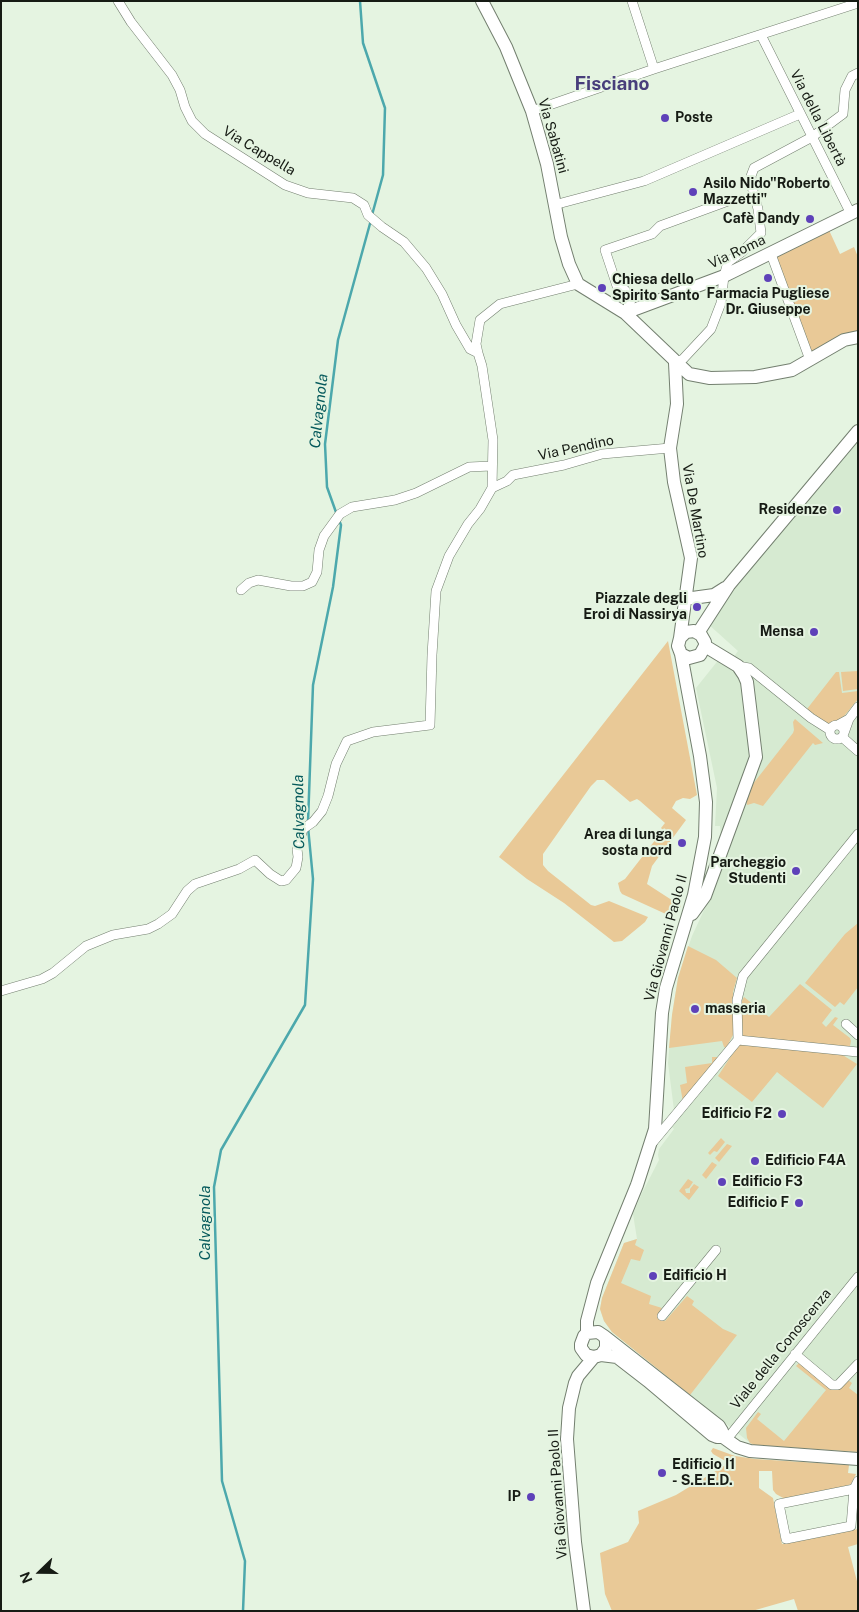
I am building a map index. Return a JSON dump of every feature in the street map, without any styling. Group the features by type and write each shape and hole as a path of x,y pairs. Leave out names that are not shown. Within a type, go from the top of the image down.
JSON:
{"street":[{"name":"Via Cappella","path":"118,1 131,22 172,75 192,121 206,134 285,185 308,193 353,198 364,205 371,218 404,242 426,268 442,294 456,325 470,349 478,353"},
{"name":"Via Sabatini","path":"482,1 506,47 532,111 547,164 561,237 569,264 578,284"},
{"path":"632,1 654,69"},
{"path":"532,111 654,69 858,3"},
{"name":"Via della Libertà","path":"761,35 812,137 854,212"},
{"path":"675,363 683,359 711,329 721,303 724,276 728,262 743,251 761,232 758,209 752,187 751,176 754,168 812,137 843,114 845,90 852,76 858,73"},
{"path":"554,205 644,181 800,114"},
{"path":"628,316 631,300 625,290 617,286 605,250 652,234 660,226 728,201"},
{"name":"Via Roma","path":"628,316 724,276 854,212"},
{"path":"771,254 810,360"},
{"path":"1,991 42,979 71,959 77,952 94,942 118,933 148,929 158,924 172,914 195,884 239,869 255,860 270,874 281,881 286,880 296,868 298,857 296,849 303,829 313,822 322,811 336,764 347,741 373,732 430,725 436,591 449,556 492,488 494,440 476,344 480,320 500,304 578,284 628,316 675,363 689,374 710,378 756,377 792,370 844,340 858,337"},
{"name":"Via De Martino","path":"675,363 677,404 670,448 674,482 691,558 680,638"},
{"path":"698,633 728,585 850,438 858,431"},
{"name":"Via Pendino","path":"492,488 507,481 513,475 564,465 602,454 670,448"},
{"path":"241,590 249,583 258,580 291,586 303,586 312,582 317,572 319,550 324,536 338,517 352,507 395,500 416,494 469,467 492,466"},
{"path":"685,599 714,595 728,585"},
{"path":"686,632 698,633 703,638 705,646 702,653 697,657 689,658 681,654 678,646 680,638 686,632"},
{"path":"705,646 738,666 749,668 810,718 838,731 858,750"},
{"name":"Via Giovanni Paolo II","path":"587,1333 587,1321 597,1283 637,1185 655,1129 662,1013 666,988 694,895 705,838 706,802 700,756 681,654"},
{"name":"Via Giovanni Paolo II","path":"688,688 697,657"},
{"path":"686,924 705,896 756,757 747,682 738,666"},
{"path":"838,731 858,708"},
{"path":"651,1145 738,1040 737,1000 743,976 858,834"},
{"path":"846,1024 858,1035"},
{"path":"738,1040 858,1052"},
{"path":"662,1316 716,1250"},
{"name":"Viale della Conoscenza","path":"725,1438 858,1277"},
{"path":"591,1306 606,1340 606,1348 597,1356"},
{"path":"725,1438 719,1426 603,1335 594,1331 587,1333 582,1340 581,1348 586,1355 617,1358 648,1381 712,1435 725,1438 738,1447 750,1451 858,1459"},
{"name":"Via Giovanni Paolo II","path":"581,1348 578,1376 569,1408 567,1439 574,1542 584,1611"},
{"path":"795,1354 832,1385 838,1385 858,1364"},
{"name":"Via Giovanni Paolo II","path":"578,1376 597,1356"},
{"path":"856,1485 851,1526 786,1539 779,1504 856,1485"}],"shaded area":[{"path":"828,228 840,254 854,247 858,257 858,335 808,360 769,258"},
{"path":"858,441 858,1452 750,1443 612,1332 604,1321 600,1309 602,1298 624,1243 637,1239 633,1214 659,1160 659,1149 674,1129 672,1127 679,1118 673,1112 668,1063 672,1015 678,978 692,936 718,880 723,863 720,826 715,826 717,788 696,688 720,658 730,662 738,651 707,623"},
{"path":"668,641 697,795 690,799 683,798 676,801 672,808 686,820 652,866 647,884 681,906 678,912 668,915 622,894 620,891 618,883 625,879 663,830 661,828 665,823 640,801 637,799 630,802 604,780 597,780 591,786 543,854 543,865 548,871 591,905 595,906 609,901 648,917 645,922 622,941 614,942 564,903 527,879 499,857"},
{"path":"858,671 858,689 843,691 841,672"},
{"path":"836,672 839,672 842,693 858,691 858,699 841,720 829,724 807,709"},
{"path":"795,719 823,743 815,745 813,743 763,806 754,803 747,805 745,794 793,733 793,722"},
{"path":"858,923 858,987 844,1005 840,1002 835,1007 805,983 845,934"},
{"path":"688,946 716,960 737,978 733,992 733,1035 726,1048 722,1041 669,1048 678,978"},
{"path":"800,984 832,1010 822,1023 826,1027 835,1017 838,1018 833,1025 850,1038 849,1047 742,1038 741,1003 744,997 769,1017"},
{"path":"739,1044 841,1054 857,1064 823,1108 777,1072 752,1102 718,1076"},
{"path":"712,1057 719,1057 683,1102 680,1085 687,1083 685,1067 712,1063"},
{"path":"721,1138 725,1142 717,1152 714,1151 710,1155 708,1153"},
{"path":"727,1144 732,1146 719,1162 715,1158"},
{"path":"712,1162 717,1165 706,1179 702,1175"},
{"path":"688,1179 693,1182 689,1188 685,1189 686,1193 690,1193 690,1189 694,1184 699,1187 689,1200 679,1191"},
{"path":"637,1239 635,1245 644,1250 640,1261 631,1259 621,1283 651,1296 649,1304 662,1308 657,1317 665,1321 687,1296 694,1301 692,1305 723,1329 737,1335 690,1395 612,1332 604,1321 600,1309 602,1298 624,1243"},
{"path":"800,1362 830,1387 848,1380 852,1383 849,1388 858,1395 858,1452 754,1445 750,1443 747,1438 746,1428 758,1412 761,1414 757,1419 784,1441 826,1390 796,1366"},
{"path":"713,1448 735,1456 755,1459 849,1465 848,1473 856,1474 851,1484 846,1486 785,1499 773,1490 772,1471 759,1471 759,1488 773,1498 782,1544 858,1529 858,1544 848,1547 858,1585 858,1611 798,1611 794,1599 752,1611 612,1611 605,1594 600,1553 628,1542 639,1523 638,1511 676,1495 729,1463 713,1454 711,1451"}],"waterway":[{"name":"Calvagnola","path":"360,1 363,43 385,108 383,175 372,215"},
{"name":"Calvagnola","path":"337,515 327,487 325,444 338,340 371,220"},
{"name":"Calvagnola","path":"308,822 313,685 333,587 341,525 339,520"},
{"name":"Calvagnola","path":"243,1611 245,1561 222,1481 214,1187 221,1150 305,1005 313,879 308,827"}],"place":[{"name":"Poste","path":"665,118"},
{"name":"Asilo Nido\"Roberto Mazzetti\"","path":"693,192"},
{"name":"Cafè Dandy","path":"810,219"},
{"name":"Farmacia Pugliese Dr. Giuseppe","path":"768,278"},
{"name":"Chiesa dello Spirito Santo","path":"602,288"},
{"name":"Residenze","path":"837,510"},
{"name":"Piazzale degli Eroi di Nassirya","path":"697,607"},
{"name":"Mensa","path":"814,632"},
{"name":"Area di lunga sosta nord","path":"682,843"},
{"name":"Parcheggio Studenti","path":"796,871"},
{"name":"masseria","path":"695,1009"},
{"name":"Edificio F2","path":"782,1114"},
{"name":"Edificio F4A","path":"755,1161"},
{"name":"Edificio F3","path":"722,1182"},
{"name":"Edificio F","path":"799,1203"},
{"name":"Edificio H","path":"653,1276"},
{"name":"Edificio I1 - S.E.E.D.","path":"662,1473"},
{"name":"IP","path":"531,1497"}],"district":[{"name":"Fisciano","path":"612,84"}]}
